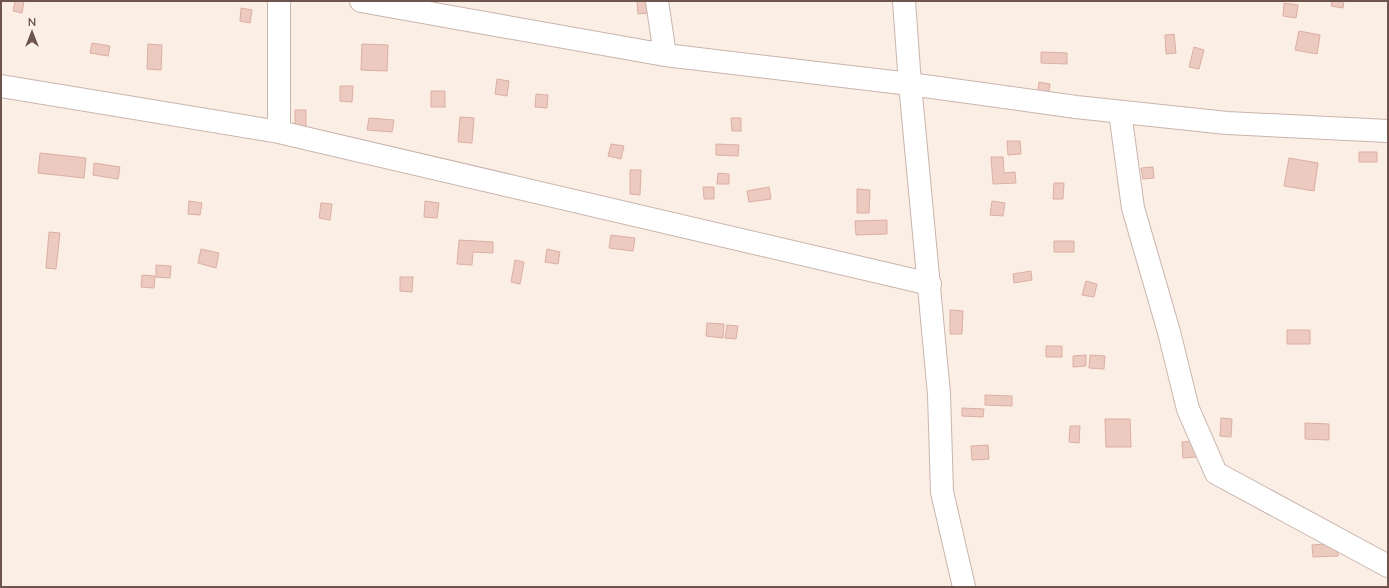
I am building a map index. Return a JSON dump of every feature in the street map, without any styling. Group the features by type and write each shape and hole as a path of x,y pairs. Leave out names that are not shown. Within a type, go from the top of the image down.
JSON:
{"street":[{"path":"279,1 279,132"},
{"path":"361,1 665,55 910,84 1120,112 1226,123 1388,131"},
{"path":"657,1 665,55"},
{"path":"904,1 910,84 930,284 933,338 939,394 942,492 964,587"},
{"path":"1,86 279,132 930,284"},
{"path":"1120,112 1132,208 1169,332 1188,408 1216,473 1388,566"}],"building":[{"path":"15,1 24,1 22,13 13,11"},
{"path":"637,1 649,1 649,13 638,14"},
{"path":"1332,1 1344,1 1343,8 1331,6"},
{"path":"1284,3 1298,5 1296,18 1283,16"},
{"path":"241,8 252,10 250,23 240,21"},
{"path":"1299,31 1320,35 1317,54 1295,50"},
{"path":"1174,34 1176,53 1166,54 1165,35"},
{"path":"92,43 110,46 108,56 90,53"},
{"path":"148,44 162,45 161,70 147,69"},
{"path":"362,44 388,45 387,71 361,70"},
{"path":"1194,47 1204,50 1199,69 1189,67"},
{"path":"1041,52 1067,53 1067,64 1041,63"},
{"path":"497,79 509,81 507,96 495,94"},
{"path":"1039,82 1050,84 1048,99 1037,97"},
{"path":"340,86 353,86 352,102 340,101"},
{"path":"431,91 445,91 445,107 431,107"},
{"path":"536,94 548,95 547,108 535,107"},
{"path":"295,110 306,110 306,128 295,128"},
{"path":"460,117 474,118 472,143 458,142"},
{"path":"369,118 394,120 392,132 367,130"},
{"path":"731,118 741,118 741,131 732,131"},
{"path":"1007,141 1020,141 1021,154 1008,155"},
{"path":"611,144 624,146 621,159 608,156"},
{"path":"716,144 739,145 738,156 716,155"},
{"path":"1359,152 1377,152 1377,162 1359,162"},
{"path":"40,153 86,158 84,178 38,173"},
{"path":"991,157 1003,157 1004,173 1015,172 1016,183 993,184"},
{"path":"1289,158 1318,163 1314,191 1284,186"},
{"path":"94,163 120,167 118,179 93,175"},
{"path":"1153,167 1154,178 1143,179 1141,168"},
{"path":"630,170 641,170 640,195 630,194"},
{"path":"718,173 729,174 729,184 717,184"},
{"path":"1054,183 1064,183 1063,199 1053,199"},
{"path":"703,187 714,187 714,199 704,199"},
{"path":"769,187 771,199 749,202 747,191"},
{"path":"857,189 870,190 869,213 857,213"},
{"path":"189,201 202,203 200,215 188,214"},
{"path":"425,201 439,203 437,218 424,217"},
{"path":"992,201 1005,203 1003,216 990,215"},
{"path":"321,203 332,204 330,220 319,218"},
{"path":"887,220 887,234 856,235 855,221"},
{"path":"49,232 60,233 56,269 46,268"},
{"path":"611,235 635,238 633,251 609,248"},
{"path":"459,240 493,242 493,253 473,252 472,265 457,264"},
{"path":"1054,241 1074,241 1074,252 1054,252"},
{"path":"201,249 219,253 216,268 198,263"},
{"path":"547,249 560,252 558,264 545,262"},
{"path":"515,260 524,262 520,284 511,282"},
{"path":"156,265 171,266 170,278 156,277"},
{"path":"1031,271 1032,280 1014,283 1013,274"},
{"path":"142,275 155,276 154,288 141,287"},
{"path":"400,277 413,277 412,292 400,291"},
{"path":"1086,281 1097,284 1094,297 1082,295"},
{"path":"950,310 963,311 962,334 950,334"},
{"path":"707,323 724,324 723,338 706,336"},
{"path":"727,325 738,326 736,339 725,338"},
{"path":"1287,330 1310,330 1310,344 1287,344"},
{"path":"1046,346 1062,346 1062,357 1046,357"},
{"path":"1086,355 1086,366 1073,367 1073,356"},
{"path":"1090,355 1105,356 1104,369 1089,368"},
{"path":"985,395 1012,396 1012,406 985,405"},
{"path":"962,408 984,409 983,417 962,416"},
{"path":"1221,418 1232,419 1231,437 1220,436"},
{"path":"1105,419 1130,419 1131,447 1106,447"},
{"path":"1305,423 1329,424 1329,440 1305,439"},
{"path":"1070,426 1080,426 1079,443 1069,442"},
{"path":"1196,441 1196,457 1183,458 1182,442"},
{"path":"988,445 989,459 972,460 971,446"},
{"path":"1338,543 1338,556 1313,557 1312,545"}]}
